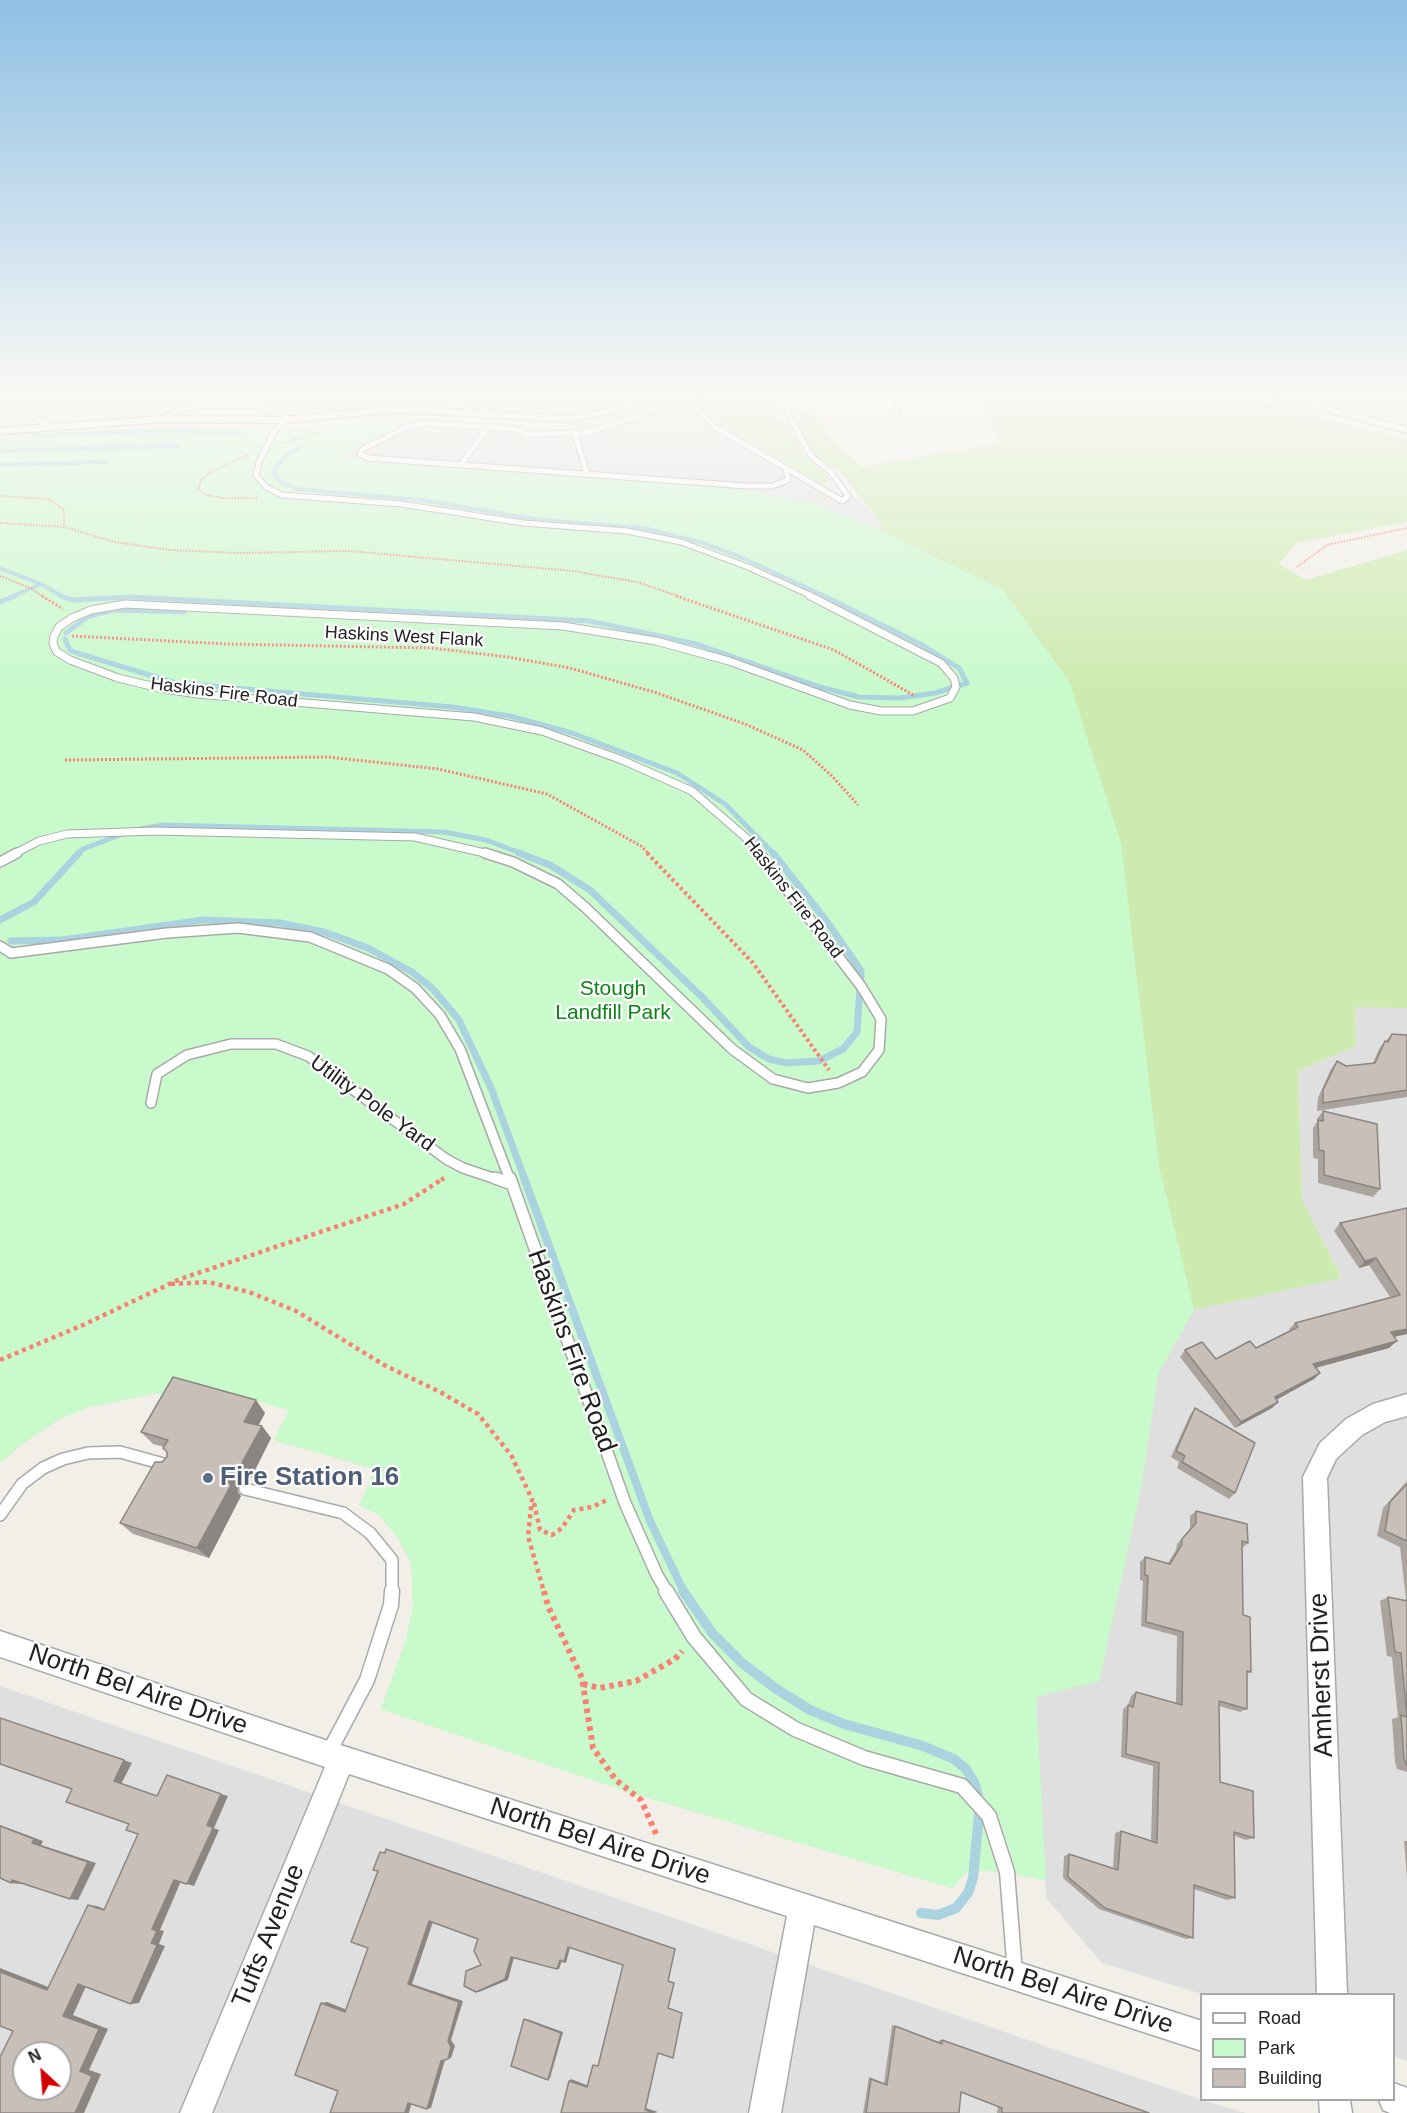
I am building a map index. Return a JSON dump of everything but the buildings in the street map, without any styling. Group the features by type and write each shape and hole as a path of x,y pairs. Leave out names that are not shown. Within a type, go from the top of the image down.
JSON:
{"street":[{"name":"Amherst Drive","path":"1332,1993 1315,1477 1328,1451 1354,1427 1381,1412 1407,1405"},
{"name":"North Bel Aire Drive","path":"0,1644 335,1757 1200,2035"},
{"name":"Tufts Avenue","path":"196,2113 335,1757"},
{"path":"765,2113 804,1908"}],"lane":[{"path":"54,636 59,627 72,618 91,610 125,604 563,626 656,640 729,661 850,705 892,711 913,711 950,698 956,687 954,678 941,663 818,599 748,567 681,542 627,531 523,523 401,504 282,495 274,492"},
{"path":"826,492 842,501 849,496 846,492"},
{"name":"Haskins Fire Road","path":"0,862 39,841 67,834 95,832 155,831 415,837 470,848 513,862 558,884 586,908 732,1049 773,1079 808,1088 837,1083 862,1072 879,1050 881,1019 861,986 752,843 692,791 622,760 542,731 474,717 197,694 159,688 118,678 70,660 57,652 53,644 54,636"},
{"name":"Haskins Fire Road","path":"0,946 12,953 167,933 238,928 310,937 388,969 415,988 440,1015 460,1049 512,1184 621,1493 657,1575 694,1637 746,1699 795,1729 864,1758 962,1786 988,1816 1007,1872 1015,1975"},
{"name":"Utility Pole Yard","path":"151,1103 157,1074 187,1055 231,1044 276,1044 308,1056 446,1159 463,1168 512,1184"},
{"path":"0,1515 22,1484 43,1468 63,1459 88,1454 120,1452 171,1466"},
{"path":"245,1489 342,1513 370,1533 392,1560 392,1605 367,1680 335,1757"}],"path":[{"path":"0,496 49,499 64,510 64,527"},
{"path":"0,524 64,527 115,542 170,550 238,553 349,550 573,571 637,582 834,650 932,705"},
{"path":"1297,567 1327,545 1407,528"},
{"path":"0,576 30,588 62,608 72,618"},
{"name":"Haskins West Flank","path":"54,636 103,636 227,644 432,648 508,657 570,668 690,704 745,724 803,750 832,776 858,805"},
{"path":"0,1360 171,1284 404,1204 463,1168"},
{"path":"171,1284 208,1282 249,1292 296,1311 384,1365 440,1392 478,1414 511,1455 532,1499 540,1530 552,1535 562,1528 574,1510 592,1507 621,1493"},
{"path":"532,1499 528,1536 548,1606 583,1684 593,1748 616,1780 641,1800 670,1864"},
{"path":"583,1684 600,1688 636,1681 675,1659 694,1637"}],"shaded area":[{"path":"753,492 837,492 861,500 885,529 880,530 817,504"},
{"path":"1355,1007 1407,1008 1407,2061 1395,2056 1395,1993 1200,1993 1102,1963 1046,1898 1036,1696 1099,1681 1141,1489 1158,1374 1194,1310 1342,1277 1302,1200 1298,1071 1356,1046"},
{"path":"0,1686 1200,2101 1246,2113 0,2113"}],"green space":[{"name":"Stough Landfill Park","path":"0,492 598,492 885,529 856,492 1407,492 1407,522 1296,543 1279,564 1306,580 1407,550 1407,1008 1355,1007 1356,1046 1298,1071 1302,1200 1342,1278 1194,1310 1158,1374 1141,1489 1099,1681 1036,1697 1046,1881 1007,1872 969,1870 952,1888 632,1793 381,1709 406,1640 413,1606 411,1562 396,1535 379,1515 360,1505 375,1469 274,1440 289,1410 182,1380 170,1397 157,1393 86,1408 61,1418 22,1444 0,1463"},
{"name":"Stough Landfill Park","path":"0,492 753,492 817,504 880,530 1003,590 1069,681 1121,843 1159,1166 1194,1310 1158,1374 1141,1489 1099,1681 1036,1697 1046,1881 1007,1872 969,1870 952,1888 632,1793 381,1709 406,1640 413,1606 411,1562 396,1535 379,1515 360,1505 375,1469 274,1440 289,1410 182,1380 170,1397 157,1393 86,1408 61,1418 22,1444 0,1463"}],"waterway":[{"path":"326,492 421,500 540,520 644,528 703,543 743,558 827,597"},
{"path":"0,568 41,584"},
{"path":"11,597 41,584"},
{"path":"41,584 62,596"},
{"path":"0,602 15,596"},
{"path":"62,596 73,600 130,597 590,621 696,644 820,687 859,697 900,698 935,693 967,683 959,668 924,646 824,596"},
{"path":"66,633 89,616 114,610 184,612"},
{"path":"65,639 70,650 77,653 176,683 452,707 510,716 572,733 677,773 725,804 774,854"},
{"path":"135,830 163,825 444,832 486,840 523,854"},
{"path":"79,853 83,849 125,833"},
{"path":"0,920 34,902 79,853"},
{"path":"519,853 550,865 590,890 702,997 749,1047 769,1059 786,1063 819,1061 843,1049 857,1032 861,971 828,923 773,853"},
{"path":"11,941 62,940 203,920 280,923 324,932 368,948 412,972 433,989 459,1020 491,1088 525,1180"},
{"path":"524,1178 650,1521 684,1592"},
{"path":"683,1591 713,1634 742,1663 775,1688 810,1710 844,1724 923,1746 954,1759 966,1769 974,1782 978,1795 979,1815 973,1878 968,1893 956,1908 938,1915 921,1913"}],"place":[{"name":"Fire Station 16","path":"208,1478"}]}
